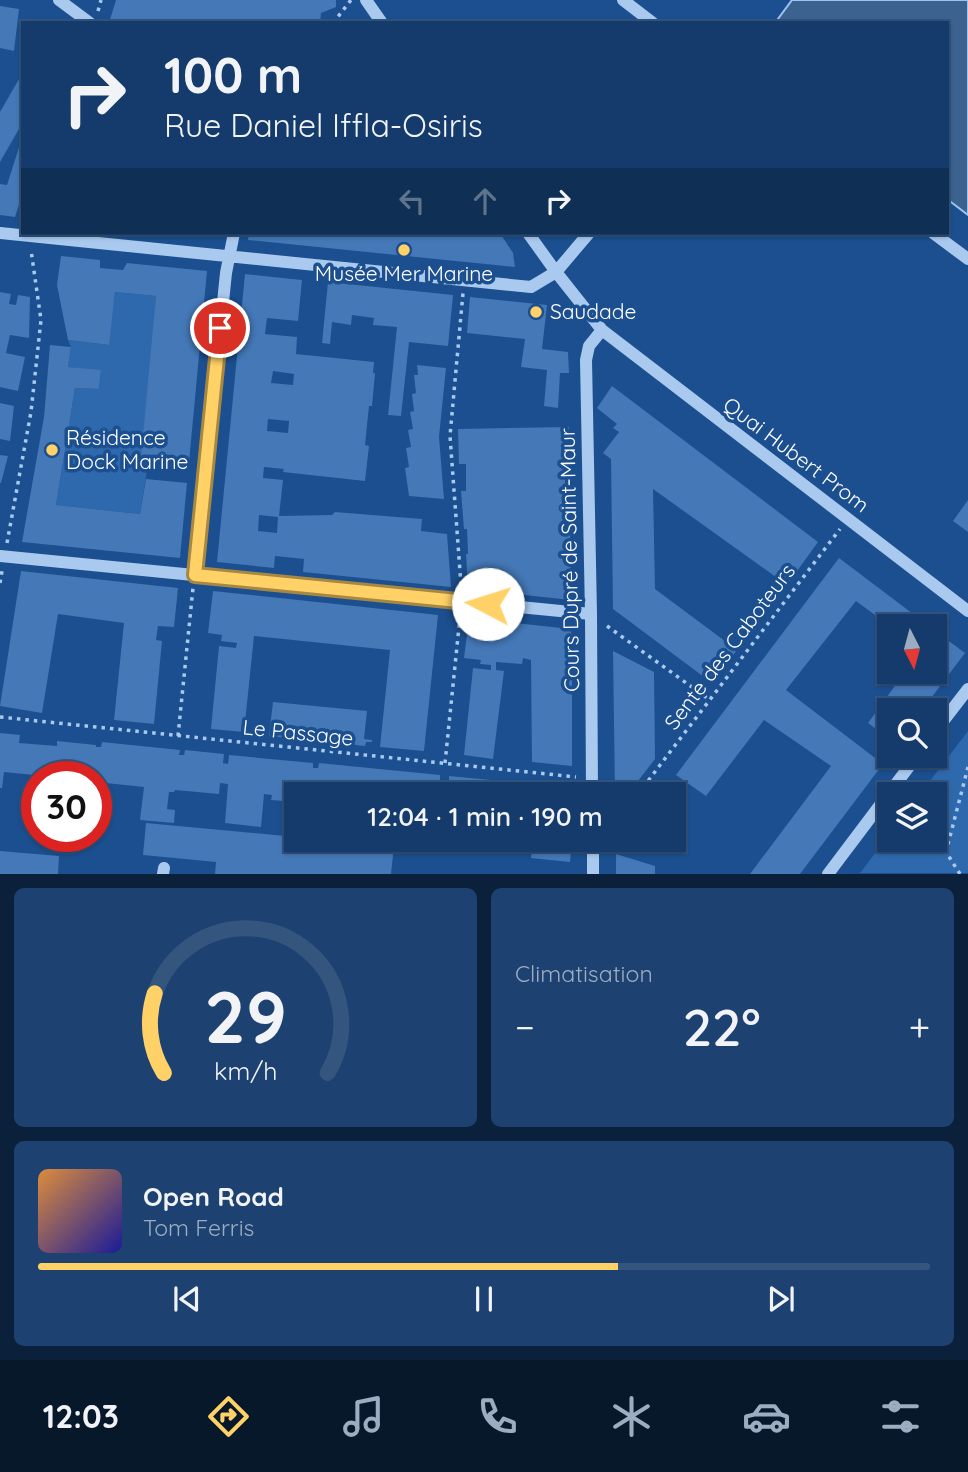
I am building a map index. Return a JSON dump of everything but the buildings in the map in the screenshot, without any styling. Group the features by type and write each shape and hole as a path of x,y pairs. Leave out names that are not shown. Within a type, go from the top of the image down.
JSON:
{"street":[{"path":"59,0 87,21"},
{"path":"366,0 381,21"},
{"path":"623,0 650,21"},
{"path":"0,233 21,235"},
{"path":"23,235 531,287 556,272 587,235"},
{"path":"195,575 228,256 233,235"},
{"name":"Quai Hubert Prom","path":"529,235 602,330 968,611"},
{"path":"936,235 968,259"},
{"name":"Cours Dupré de Saint-Maur","path":"592,779 586,359 589,346 602,330"},
{"path":"2,557 591,614"},
{"path":"947,716 968,689"},
{"path":"828,873 909,768"},
{"path":"593,852 593,873"}],"path":[{"path":"335,21 351,0"},
{"path":"0,583 2,557 31,412 41,320 30,252 34,236"},
{"path":"445,764 462,602 450,436 464,281"},
{"name":"Sente des Caboteurs","path":"647,782 847,519"},
{"path":"178,736 195,575"},
{"path":"591,614 710,700"},
{"name":"Le Passage","path":"0,718 592,779"},
{"path":"960,873 946,852 968,767"}],"shaded area":[{"path":"792,0 968,0 968,215 949,201 949,21 776,21"},
{"path":"115,292 156,296 149,458 140,514 56,505 75,388 99,389 101,371 68,367 71,347 68,340 108,345"},
{"path":"968,731 968,873 860,873 877,851 947,852 947,782 929,782 940,768 947,768 947,759"}],"place":[{"name":"Musée Mer Marine","path":"404,250"},
{"name":"Saudade","path":"536,312"},
{"name":"Résidence Dock Marine","path":"52,450"}],"route":[{"path":"220,328 195,575 488,604"}]}
